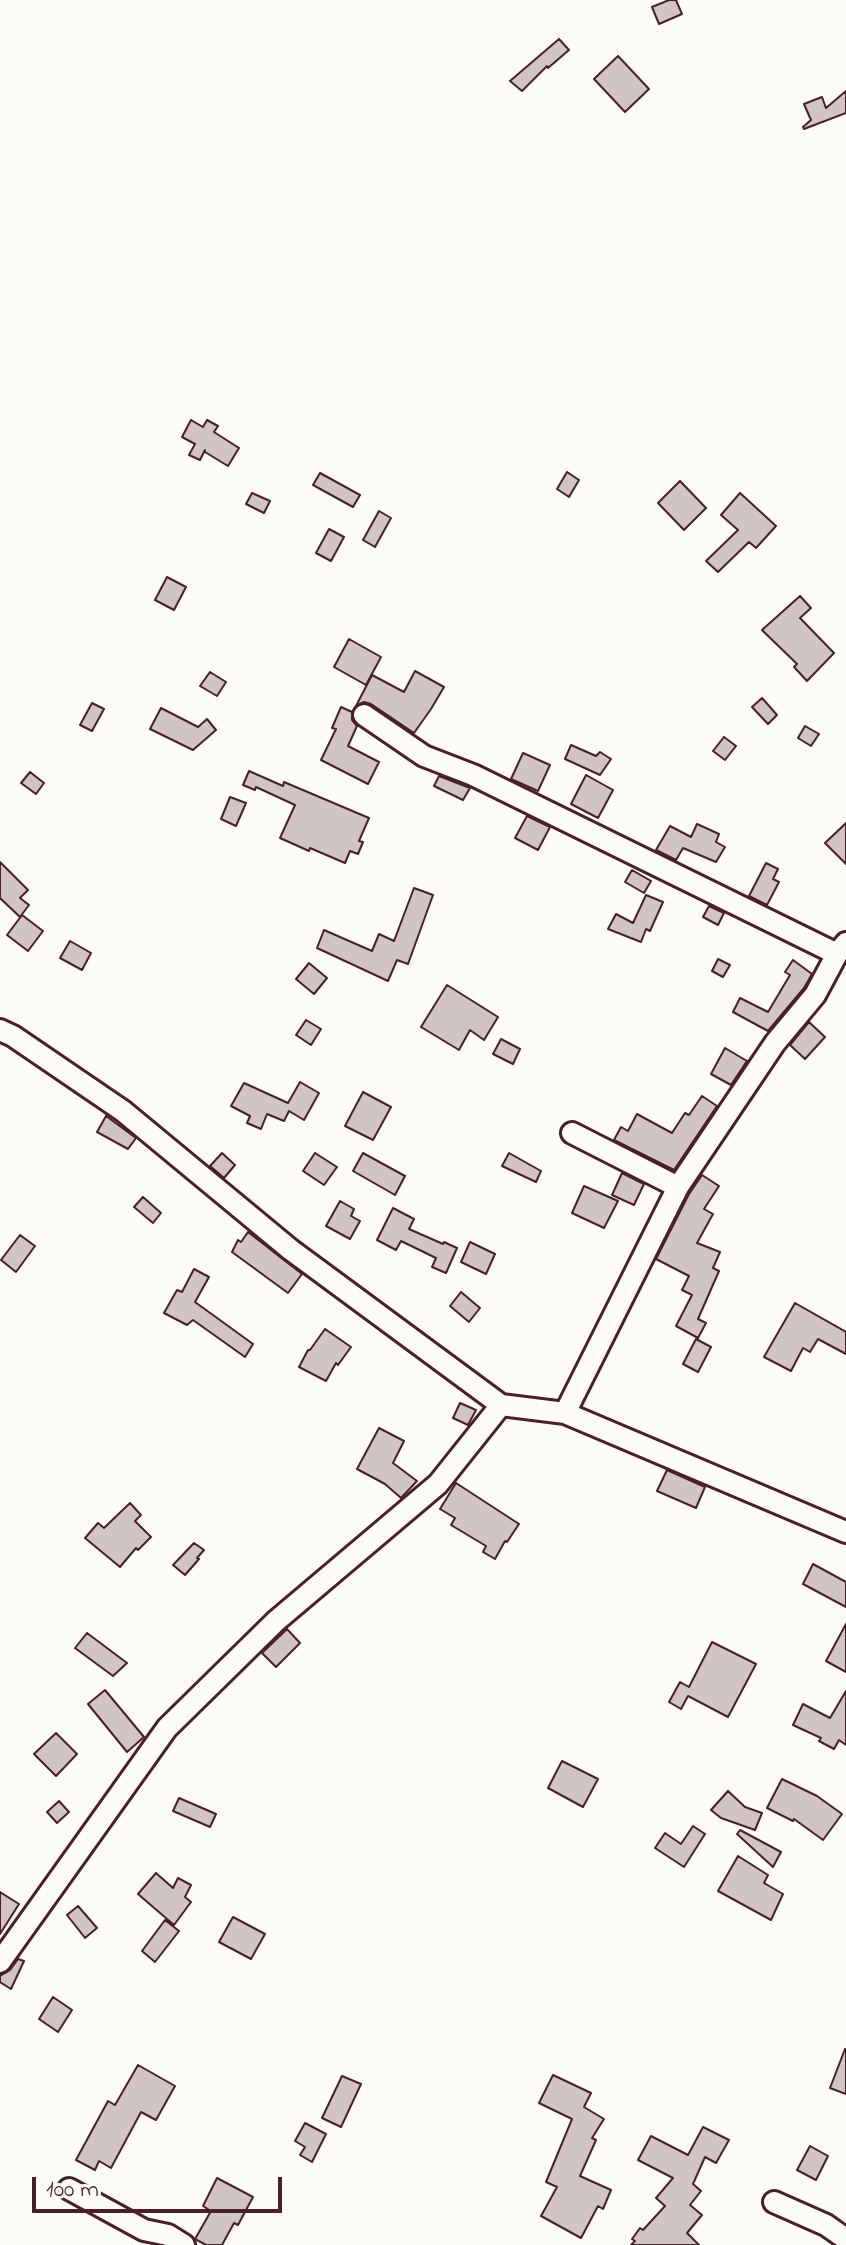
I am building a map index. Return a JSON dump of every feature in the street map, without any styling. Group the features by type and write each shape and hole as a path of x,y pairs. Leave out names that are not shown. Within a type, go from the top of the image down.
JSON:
{"street":[{"path":"364,715 424,756 473,775 842,949 815,995 775,1043 678,1187 565,1413"},
{"path":"0,1030 123,1111 291,1250 501,1405 565,1413 846,1532"},
{"path":"572,1133 678,1187"},
{"path":"0,1962 167,1728 276,1621 438,1484 501,1405"},
{"path":"69,2189 144,2230 168,2235 184,2245"},
{"path":"774,2202 826,2225 846,2239"}],"building":[{"path":"676,0 682,14 659,24 652,7"},
{"path":"559,39 569,50 547,66 522,91 510,81"},
{"path":"618,56 649,89 625,112 594,79"},
{"path":"846,91 846,113 804,129 811,120 804,104 822,97 826,108"},
{"path":"191,420 203,427 207,420 218,426 214,432 239,448 228,466 205,450 200,460 189,455 195,444 182,437"},
{"path":"567,472 579,480 569,497 557,489"},
{"path":"320,473 360,495 353,507 313,485"},
{"path":"680,481 706,508 684,530 658,503"},
{"path":"252,493 270,501 264,513 246,504"},
{"path":"740,493 776,526 756,548 749,542 718,572 706,561 738,530 721,515"},
{"path":"379,511 391,518 375,547 363,540"},
{"path":"329,529 344,537 331,561 316,553"},
{"path":"167,577 186,587 174,610 155,600"},
{"path":"800,596 811,608 800,618 834,653 807,681 794,667 797,664 762,630"},
{"path":"349,639 381,657 366,685 334,667"},
{"path":"415,671 444,687 414,733 371,704 364,702 356,706 372,675 404,692"},
{"path":"210,672 226,682 217,696 200,686"},
{"path":"762,698 777,715 768,724 752,707"},
{"path":"92,703 104,709 92,731 80,725"},
{"path":"341,707 352,712 352,720 357,726 348,746 379,762 368,784 321,760 336,729 332,728"},
{"path":"161,708 198,727 207,719 216,730 193,750 150,729"},
{"path":"805,726 819,734 811,746 798,738"},
{"path":"724,737 736,746 725,760 713,751"},
{"path":"571,745 596,756 600,752 611,759 600,775 565,759"},
{"path":"523,753 550,765 538,791 511,779"},
{"path":"249,771 283,786 284,782 369,818 359,841 363,842 358,854 350,851 345,863 280,838 295,805 256,787 255,790 243,785"},
{"path":"30,772 44,783 36,794 21,783"},
{"path":"586,775 613,790 598,818 571,804"},
{"path":"439,776 470,788 463,800 434,786"},
{"path":"230,797 246,803 236,826 221,819"},
{"path":"527,816 550,827 538,850 515,838"},
{"path":"846,823 846,864 825,843"},
{"path":"697,824 719,834 716,842 725,847 716,862 683,848 676,860 656,850 670,826 691,837"},
{"path":"0,862 28,890 20,898 29,905 20,917 0,898"},
{"path":"766,863 778,869 773,879 779,882 767,905 749,896"},
{"path":"632,870 651,881 644,893 625,882"},
{"path":"414,888 433,895 408,964 397,960 388,981 317,948 324,930 372,951 379,934 394,941"},
{"path":"646,895 663,902 650,931 646,929 641,942 608,929 616,914 633,923"},
{"path":"709,906 724,913 718,925 703,917"},
{"path":"22,915 43,931 28,951 7,935"},
{"path":"70,941 91,953 82,970 60,958"},
{"path":"718,959 730,965 723,977 712,971"},
{"path":"793,960 812,974 768,1031 733,1012 740,998 768,1012 790,975 785,972"},
{"path":"309,963 327,978 314,994 296,979"},
{"path":"447,985 498,1017 484,1040 470,1030 459,1050 421,1027"},
{"path":"306,1020 321,1029 311,1045 296,1035"},
{"path":"809,1022 825,1037 805,1059 790,1045"},
{"path":"501,1039 520,1049 513,1064 493,1054"},
{"path":"725,1048 747,1061 731,1085 711,1074"},
{"path":"300,1082 319,1093 304,1120 289,1111 284,1121 267,1114 261,1129 247,1123 250,1116 231,1106 244,1083 288,1103"},
{"path":"363,1092 391,1107 373,1140 345,1126"},
{"path":"702,1096 717,1106 674,1170 614,1140 621,1127 628,1131 637,1114 672,1133 685,1113 689,1115"},
{"path":"106,1116 136,1138 128,1149 97,1132"},
{"path":"222,1153 235,1165 224,1178 210,1166"},
{"path":"315,1153 337,1167 324,1185 303,1171"},
{"path":"363,1153 405,1176 395,1195 353,1171"},
{"path":"509,1153 541,1171 536,1182 502,1166"},
{"path":"622,1173 644,1184 634,1205 612,1195"},
{"path":"702,1175 719,1186 704,1209 713,1214 697,1243 720,1252 713,1268 719,1271 698,1319 706,1323 698,1338 676,1326 692,1295 682,1290 689,1276 656,1259"},
{"path":"584,1186 618,1201 604,1228 572,1213"},
{"path":"143,1197 161,1213 153,1223 134,1207"},
{"path":"340,1201 354,1209 351,1216 360,1221 350,1239 326,1226"},
{"path":"393,1208 414,1219 409,1229 457,1248 446,1273 432,1267 436,1258 401,1241 396,1250 377,1240"},
{"path":"248,1232 302,1274 288,1293 232,1252 238,1240 241,1242"},
{"path":"20,1235 35,1246 16,1272 1,1260"},
{"path":"470,1242 495,1254 486,1274 461,1262"},
{"path":"194,1269 209,1277 195,1302 253,1344 245,1357 193,1320 187,1325 164,1313 177,1290 182,1292"},
{"path":"461,1292 480,1308 469,1322 450,1306"},
{"path":"795,1303 846,1332 846,1354 818,1339 810,1352 803,1348 791,1371 764,1357"},
{"path":"325,1329 351,1347 338,1365 336,1363 326,1381 299,1367"},
{"path":"696,1339 711,1347 698,1372 683,1364"},
{"path":"460,1403 476,1410 468,1425 453,1418"},
{"path":"379,1428 404,1441 393,1463 417,1481 401,1498 385,1484 357,1469"},
{"path":"667,1470 705,1487 696,1508 657,1491"},
{"path":"456,1483 519,1524 495,1559 483,1552 486,1546 451,1525 455,1518 440,1509"},
{"path":"130,1503 141,1515 135,1521 151,1537 138,1550 136,1548 120,1567 85,1538 98,1523 104,1528"},
{"path":"194,1543 204,1550 185,1575 173,1565"},
{"path":"813,1564 846,1582 846,1607 803,1584"},
{"path":"846,1624 846,1672 826,1661"},
{"path":"287,1629 300,1643 276,1667 262,1653"},
{"path":"87,1633 127,1663 113,1676 75,1648"},
{"path":"712,1642 756,1664 728,1717 688,1696 681,1709 669,1702 680,1682 689,1687"},
{"path":"105,1690 144,1737 127,1752 88,1704"},
{"path":"846,1691 846,1745 839,1740 834,1749 819,1741 821,1738 793,1725 803,1704 830,1718"},
{"path":"56,1733 77,1754 56,1776 34,1754"},
{"path":"562,1761 598,1779 583,1807 548,1788"},
{"path":"782,1779 817,1796 842,1814 823,1840 794,1819 767,1808"},
{"path":"728,1791 745,1807 762,1813 755,1830 721,1818 711,1810"},
{"path":"179,1798 216,1814 210,1827 173,1811"},
{"path":"59,1801 69,1812 57,1823 47,1812"},
{"path":"693,1826 705,1834 684,1867 655,1848 665,1833 681,1844"},
{"path":"740,1830 781,1852 773,1867 737,1834"},
{"path":"738,1856 768,1875 764,1883 783,1894 771,1920 718,1891"},
{"path":"156,1873 173,1888 178,1878 191,1885 185,1897 191,1902 174,1925 138,1894"},
{"path":"0,1892 19,1904 0,1934"},
{"path":"78,1906 97,1928 85,1938 67,1915"},
{"path":"233,1917 265,1934 251,1959 219,1942"},
{"path":"165,1920 179,1931 155,1962 142,1951"},
{"path":"18,1959 24,1961 11,1989 0,1982 0,1976 10,1970"},
{"path":"53,1997 72,2010 58,2032 39,2019"},
{"path":"846,2050 846,2094 830,2088"},
{"path":"138,2065 175,2086 156,2120 141,2112 111,2168 99,2161 95,2170 76,2160 108,2101 115,2105"},
{"path":"553,2075 591,2093 584,2107 604,2119 592,2138 596,2140 580,2176 611,2190 603,2209 598,2206 581,2238 541,2216 557,2187 546,2182 572,2119 539,2103"},
{"path":"342,2076 361,2084 341,2127 322,2118"},
{"path":"305,2123 326,2134 312,2162 300,2155 305,2147 295,2141"},
{"path":"703,2127 729,2140 716,2163 705,2157 693,2184 701,2191 690,2205 702,2215 687,2233 699,2245 631,2245 640,2228 643,2230 665,2206 656,2198 673,2178 638,2160 651,2136 688,2155"},
{"path":"810,2146 828,2156 816,2180 797,2170"},
{"path":"217,2178 253,2197 238,2225 234,2223 222,2245 206,2245 195,2239 211,2211 203,2206"}]}
